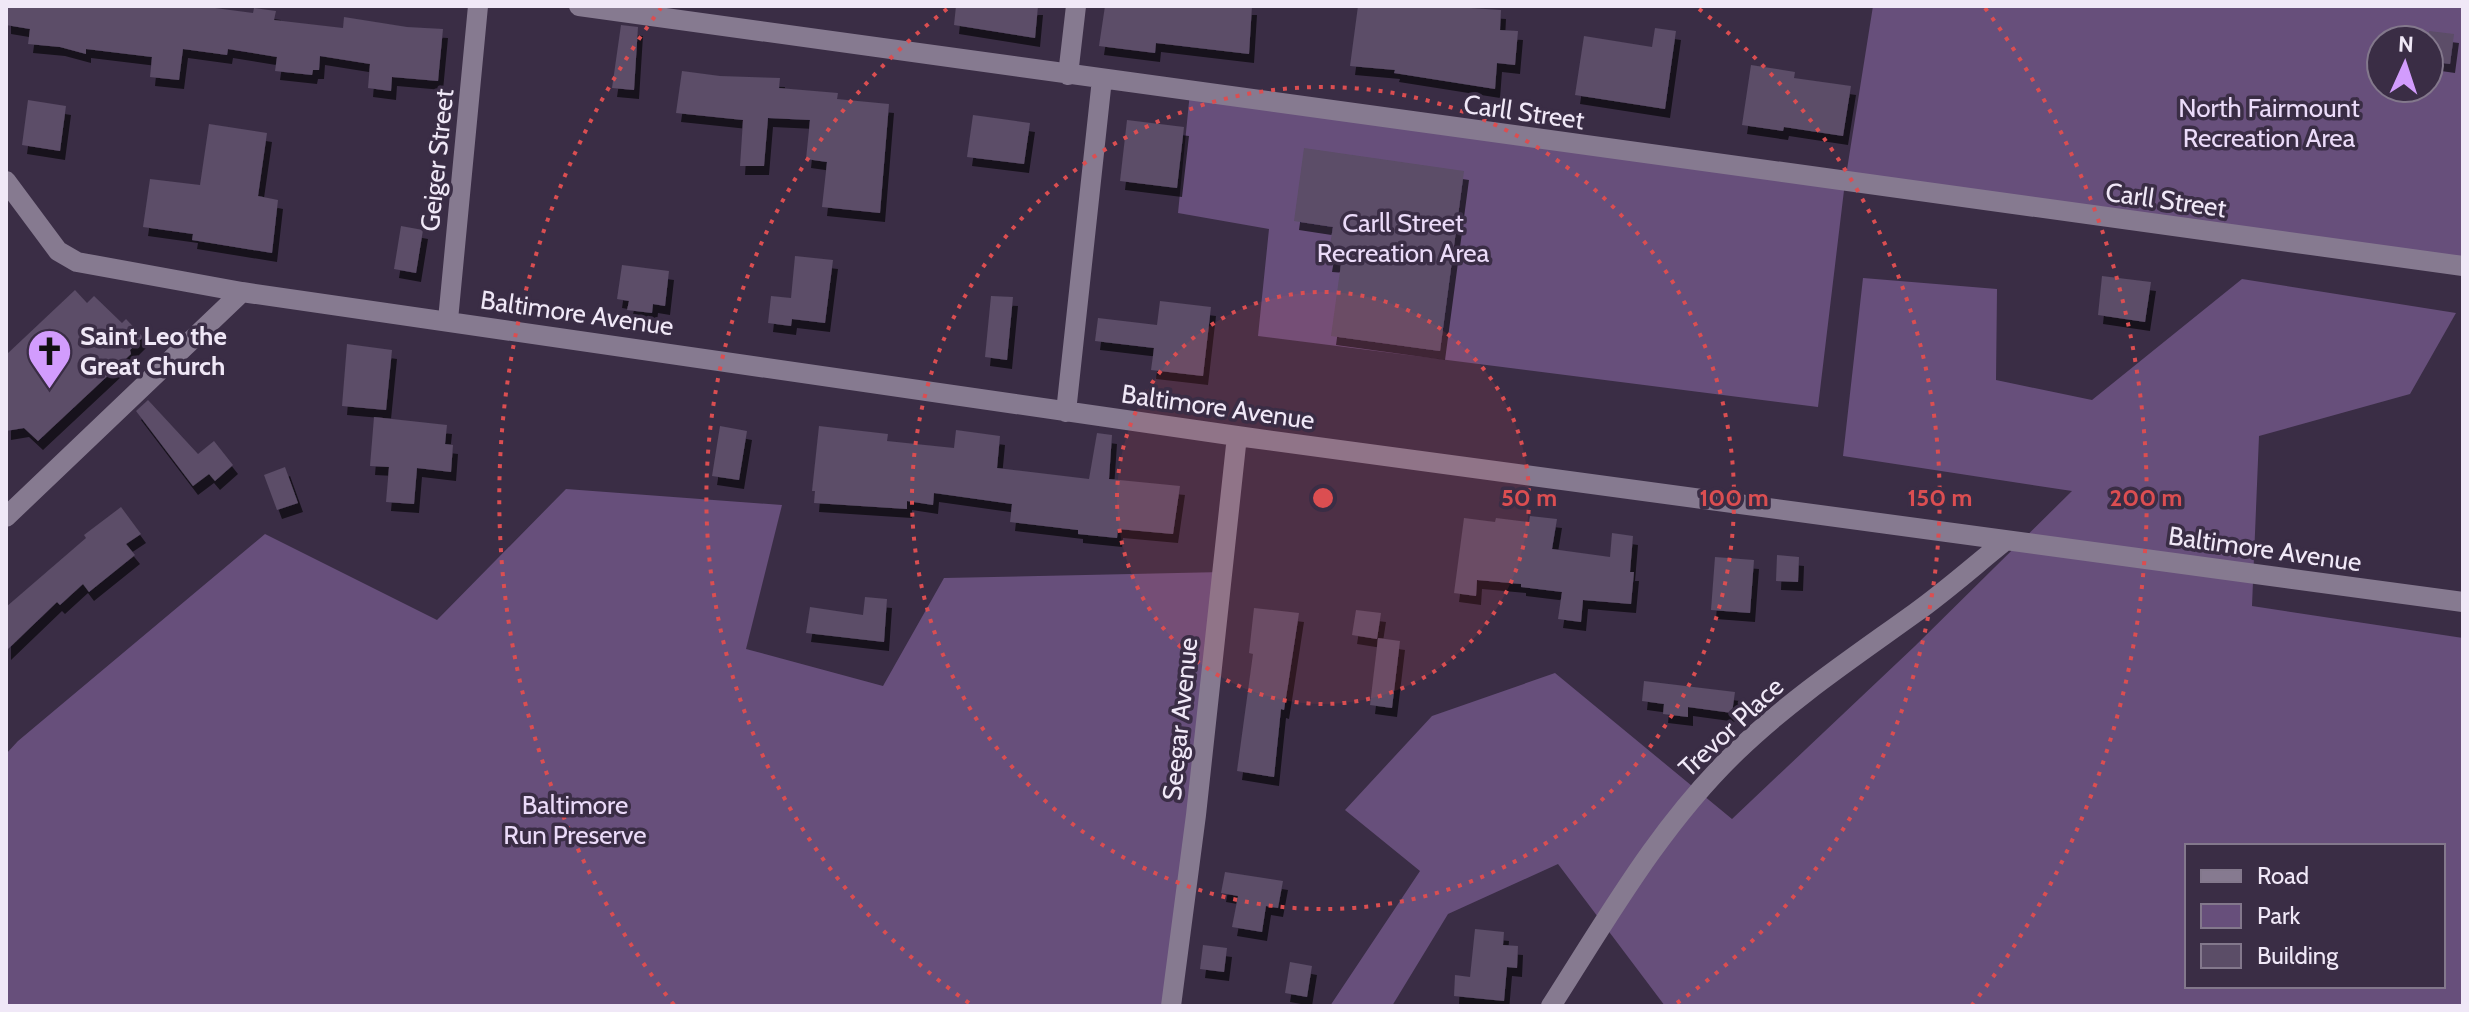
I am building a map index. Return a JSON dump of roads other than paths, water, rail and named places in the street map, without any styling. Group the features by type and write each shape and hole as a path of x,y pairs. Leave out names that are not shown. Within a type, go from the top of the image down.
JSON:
{"street":[{"name":"Geiger Street","path":"448,320 478,6"},
{"name":"Carll Street","path":"579,6 2463,266"},
{"path":"1068,75 1076,6"},
{"path":"1066,412 1102,79"},
{"name":"Baltimore Avenue","path":"6,181 58,251 77,262 242,292 1237,436 2463,602"},
{"path":"6,517 242,292"},
{"name":"Seegar Avenue","path":"1171,1006 1196,815 1237,436"},
{"name":"Trevor Place","path":"1551,1006 1645,858 1684,808 1736,752 1784,709 1917,611 2005,541"}],"place":[{"name":"Saint Leo the Great Church","path":"49,390"}],"park label":[{"name":"North Fairmount Recreation Area","path":"2269,123"},
{"name":"Carll Street Recreation Area","path":"1403,238"},
{"name":"Baltimore Run Preserve","path":"575,820"}]}
